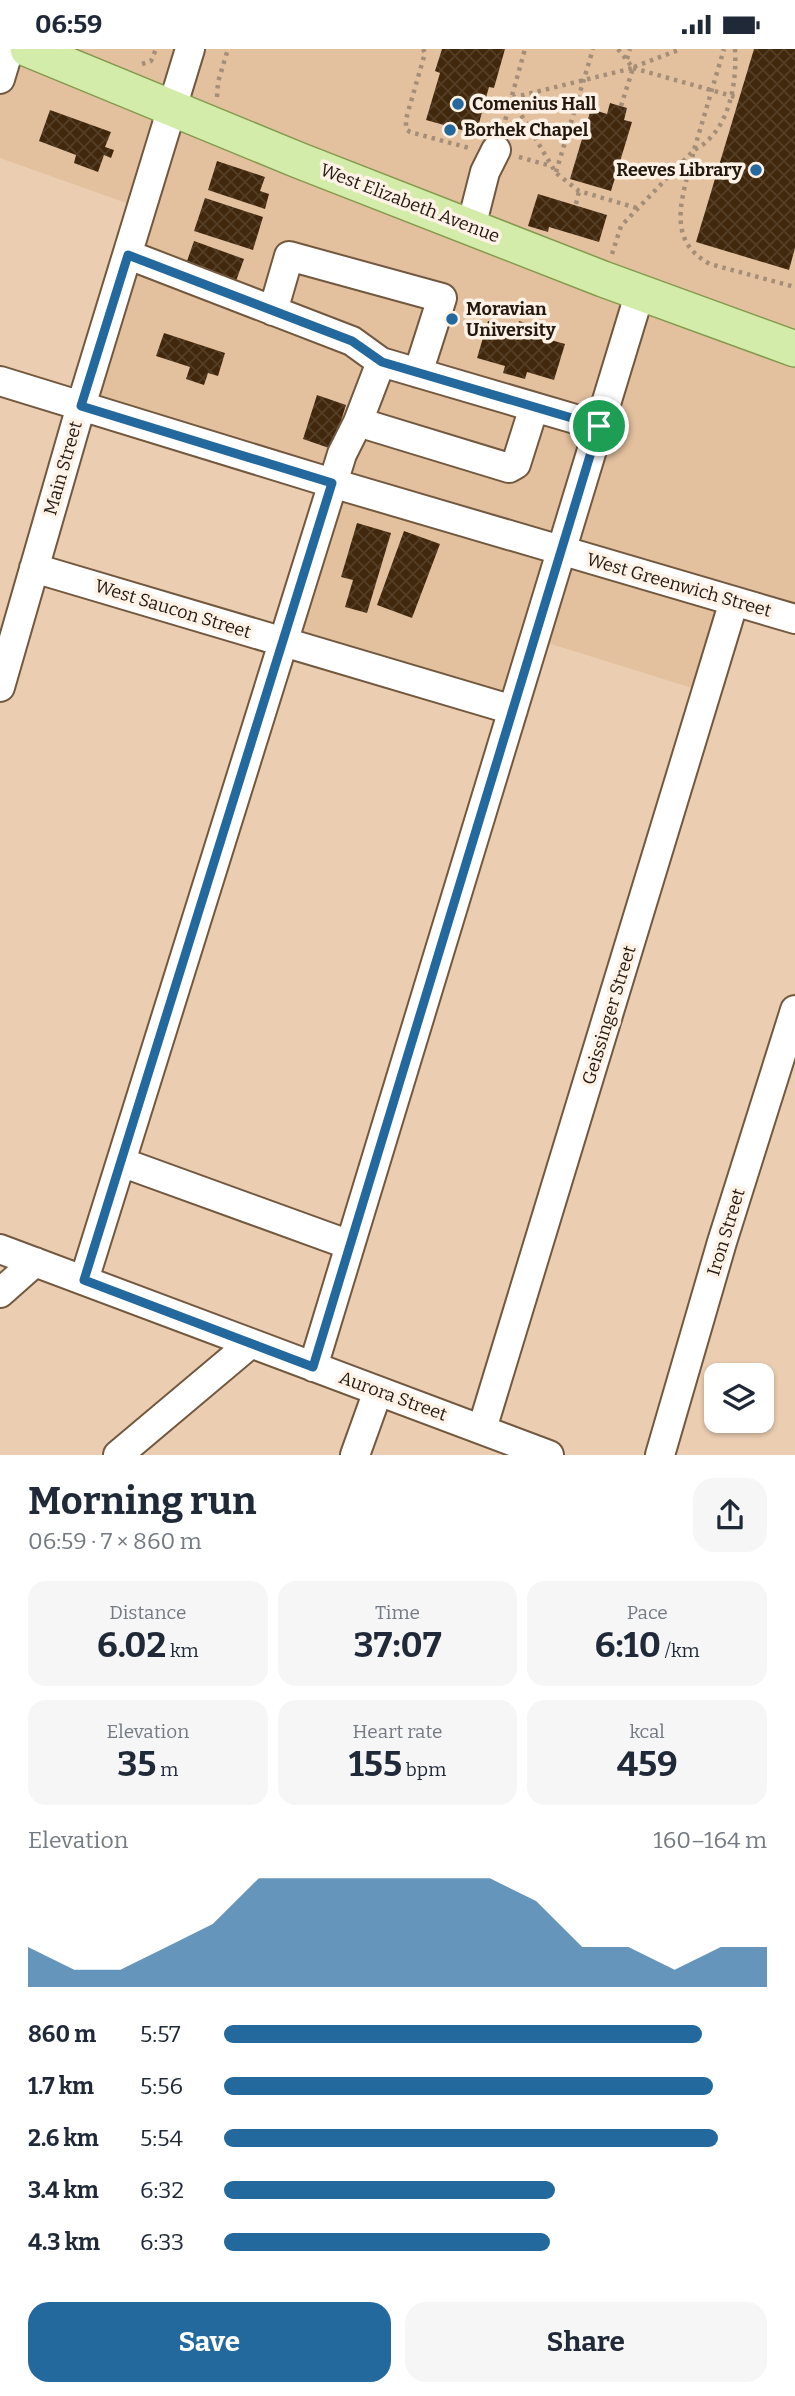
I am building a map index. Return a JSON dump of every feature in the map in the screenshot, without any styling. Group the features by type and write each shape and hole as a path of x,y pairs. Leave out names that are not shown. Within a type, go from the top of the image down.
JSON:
{"main road":[{"name":"West Elizabeth Avenue","path":"28,49 299,160 795,349"}],"street":[{"path":"0,79 9,49"},
{"name":"Main Street","path":"0,687 81,406 190,49"},
{"path":"471,227 485,172 496,151"},
{"path":"128,255 352,341 382,362 599,426"},
{"path":"273,311 289,256 442,298 418,373"},
{"path":"313,1367 640,292"},
{"path":"84,1280 332,483 382,362"},
{"name":"West Greenwich Street","path":"0,381 332,483 795,619"},
{"path":"358,422 509,468 516,464 534,407"},
{"name":"West Saucon Street","path":"34,568 513,710"},
{"name":"Geissinger Street","path":"482,1429 734,601"},
{"name":"Iron Street","path":"660,1454 722,1242 795,1010"},
{"path":"121,1162 350,1245"},
{"name":"Aurora Street","path":"0,1249 549,1454"},
{"path":"0,1293 35,1262"},
{"path":"118,1454 250,1344"},
{"path":"355,1454 378,1391"}],"path":[{"path":"132,59 144,65 151,61 156,49"},
{"path":"210,100 218,96 218,82 228,49"},
{"path":"423,49 425,53 406,119 406,129 481,152 496,151 552,166"},
{"path":"496,151 525,49"},
{"path":"556,173 593,49"},
{"path":"618,49 633,68 739,98"},
{"path":"627,60 630,49"},
{"path":"511,98 633,68 681,49"},
{"path":"724,49 694,150 680,214 681,232 699,258 710,264 795,287"},
{"path":"610,261 621,226 718,127 736,75 735,49"},
{"path":"621,106 633,68"},
{"path":"511,98 556,173 579,191 637,208"},
{"path":"576,204 579,191"}],"shaded area":[{"name":"Moravian University","path":"0,49 795,49 795,619 734,601 705,692 535,639 513,710 284,642 332,483 81,406 146,210 0,158"}],"building":[{"name":"Comenius Hall","path":"442,49 505,49 494,88 489,87 476,134 426,120 440,73 435,71"},
{"name":"Reeves Library","path":"754,49 795,49 795,248 789,270 696,242"},
{"path":"610,103 627,108 624,120 632,122 611,191 570,179 591,109 607,114"},
{"path":"50,110 111,132 105,147 114,150 111,158 104,155 98,172 74,163 76,155 39,141"},
{"path":"217,161 265,177 260,191 269,194 265,209 208,190"},
{"path":"538,194 607,215 599,242 549,227 548,232 528,226"},
{"path":"205,198 263,217 253,250 194,231"},
{"path":"194,241 244,259 236,281 186,264"},
{"path":"488,321 517,329 519,321 539,327 537,336 565,344 554,380 527,372 525,379 503,373 505,366 477,358"},
{"path":"164,333 225,353 218,376 208,373 204,385 186,379 190,367 156,356"},
{"path":"317,395 346,405 332,449 303,439"},
{"path":"357,523 391,533 367,613 345,607 353,580 341,577"},
{"path":"404,531 440,544 412,618 377,605"}],"place":[{"name":"Comenius Hall","path":"458,104"},
{"name":"Borhek Chapel","path":"450,130"},
{"name":"Reeves Library","path":"756,170"},
{"name":"Moravian University","path":"452,319"}],"route":[{"path":"128,255 352,341 382,362 599,426 313,1367 84,1280 332,483 81,406 128,255"}]}
